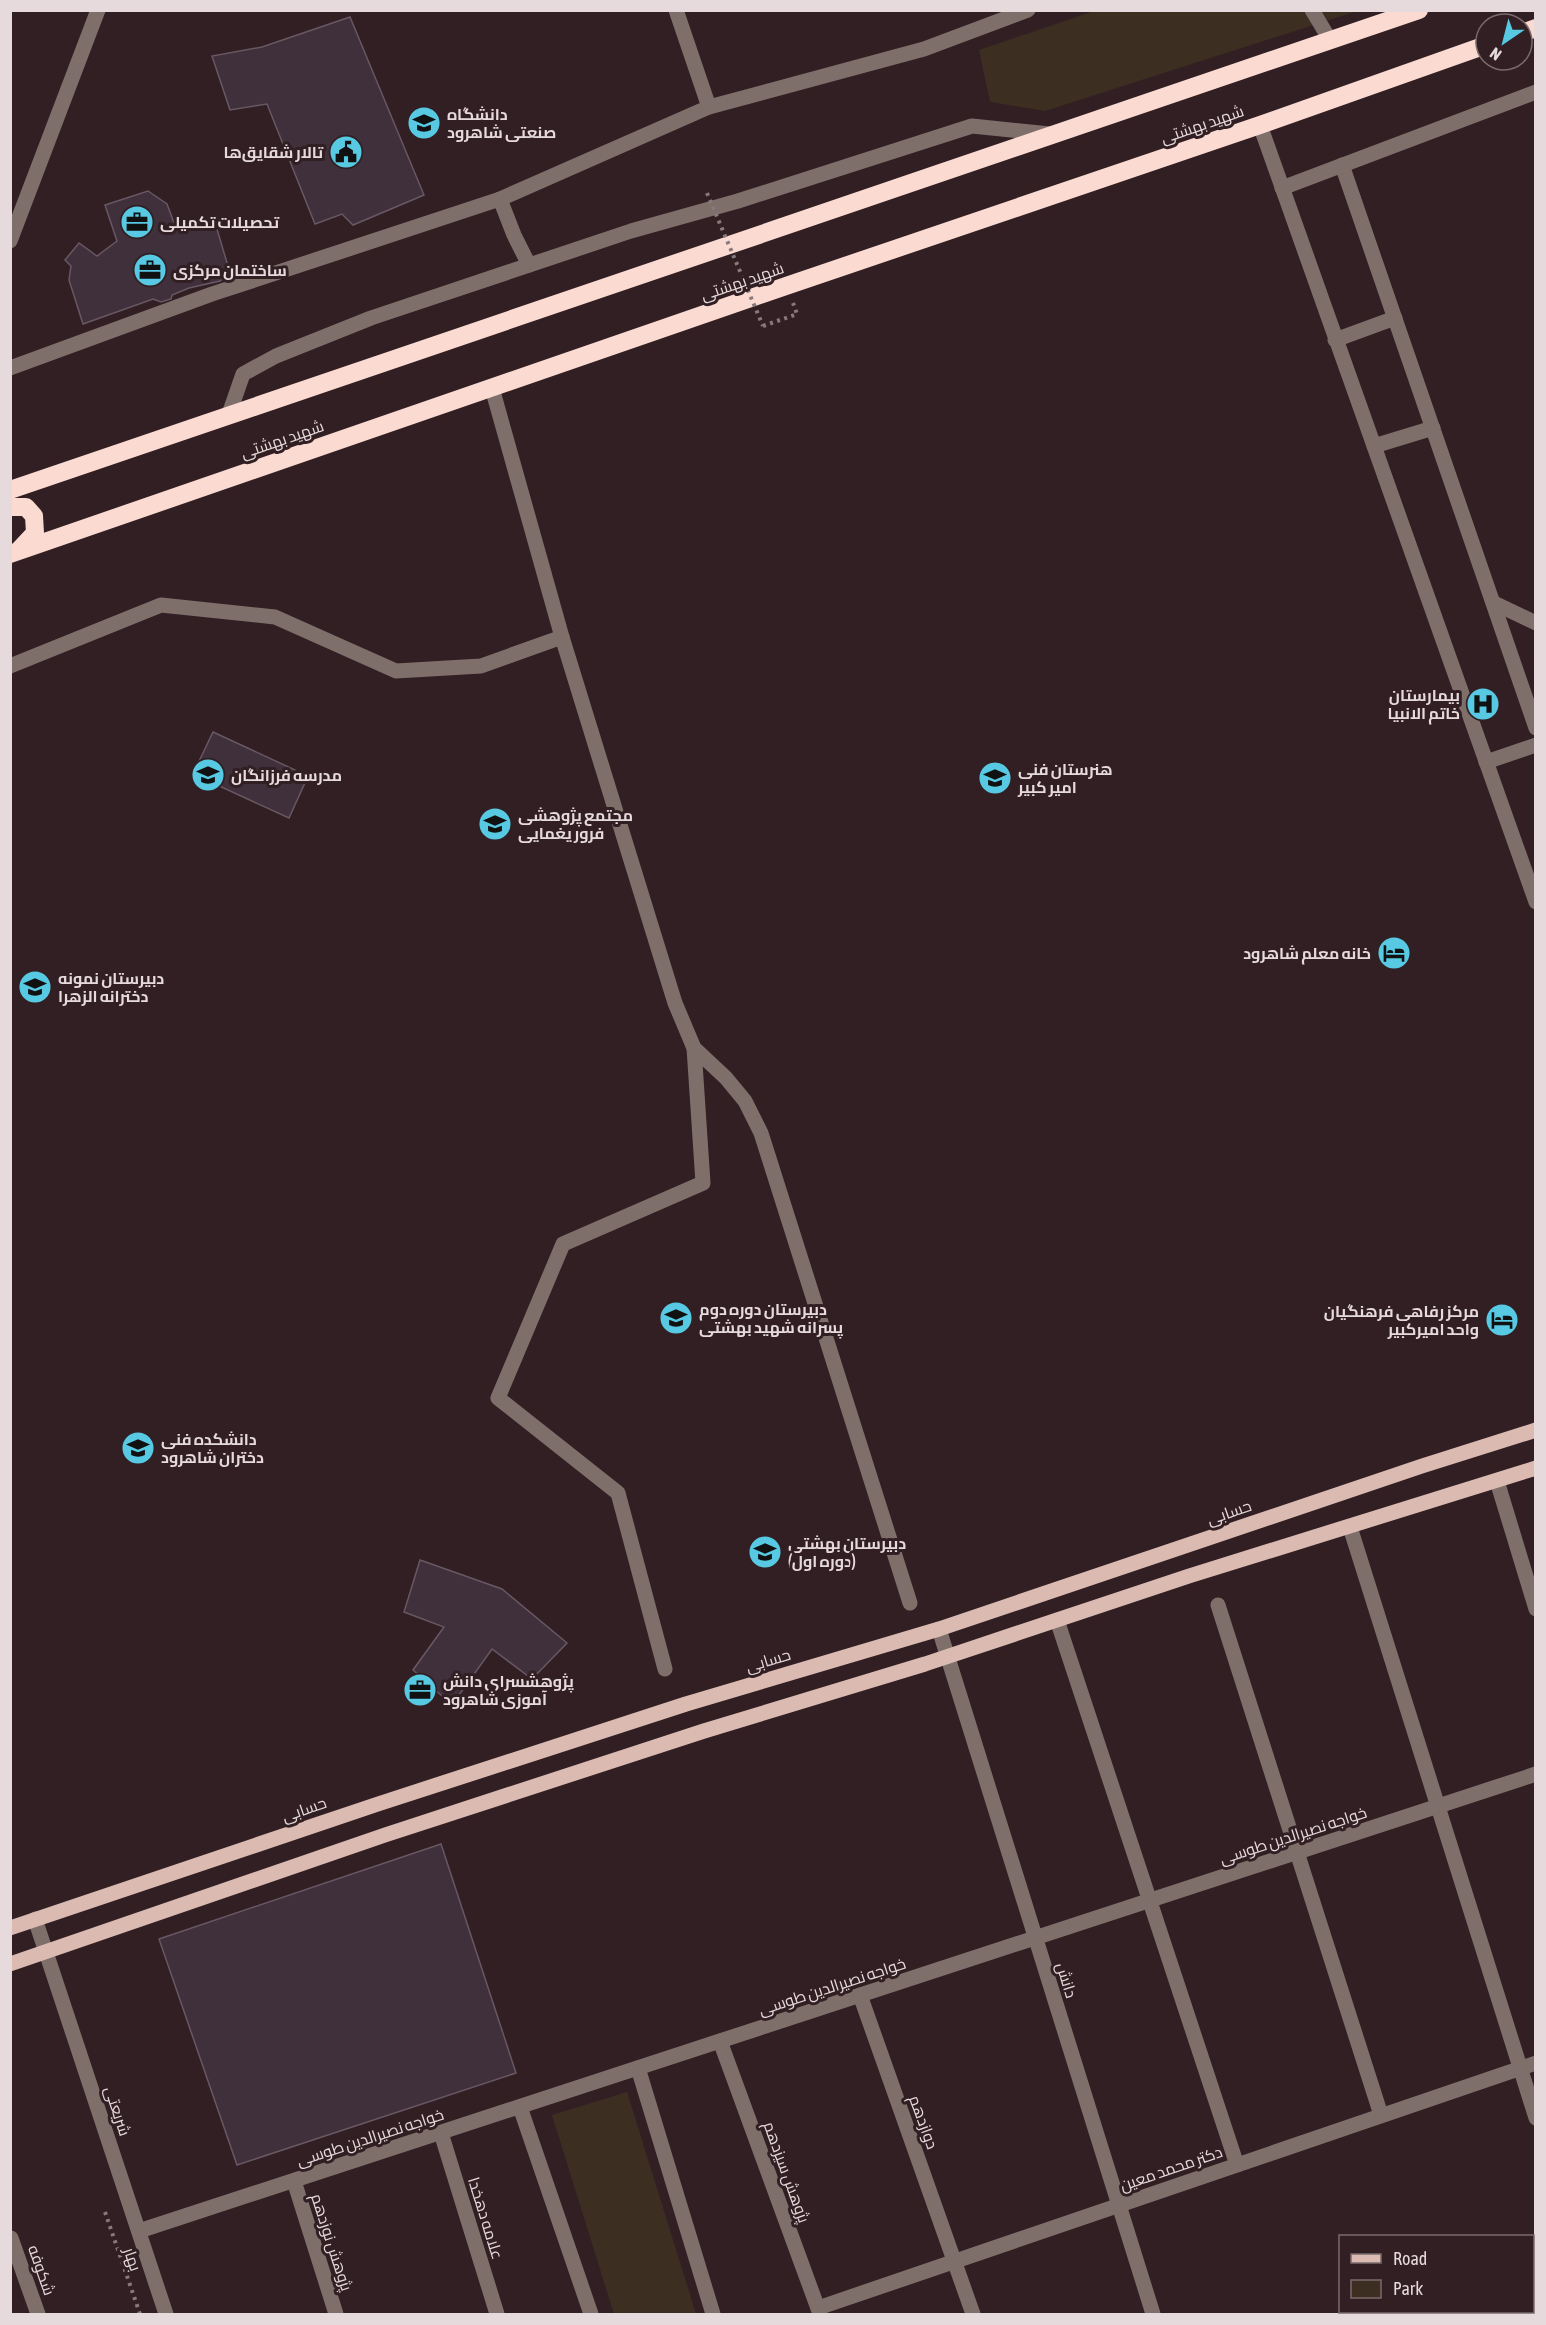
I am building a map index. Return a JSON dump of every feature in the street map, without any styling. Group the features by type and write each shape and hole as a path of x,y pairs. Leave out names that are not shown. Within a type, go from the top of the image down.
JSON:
{"highway":[{"path":"10,490 1419,10"},
{"name":"شهید بهشتی","path":"15,552 1260,125 1474,49"},
{"path":"10,507 26,507 34,516 35,533 15,552"}],"main road":[{"name":"حسابی","path":"10,1928 669,1709 939,1629 1399,1473 1536,1430"},
{"path":"10,1964 420,1824 704,1731 947,1657 1189,1576 1536,1468"}],"street":[{"path":"10,241 98,10"},
{"path":"676,10 709,107"},
{"path":"10,368 212,294 500,199 709,107 924,49 1028,10"},
{"path":"1312,10 1330,40"},
{"path":"1282,188 1536,92"},
{"path":"1260,125 1536,902"},
{"path":"228,417 243,374 276,356 371,318 631,231 738,201 972,126 1053,135"},
{"path":"1342,165 1536,728"},
{"path":"500,199 529,265"},
{"path":"1335,340 1395,318"},
{"path":"492,387 562,637 675,1003 694,1048 703,1183 563,1244 498,1398 618,1492 665,1669"},
{"path":"1374,446 1433,428"},
{"path":"1494,603 1536,623"},
{"path":"10,666 161,605 275,616 396,671 481,666 562,637"},
{"path":"1486,762 1536,746"},
{"path":"694,1048 726,1078 745,1101 761,1133 910,1603"},
{"path":"1497,1481 1536,1608"},
{"path":"1350,1527 1536,2118"},
{"path":"1218,1605 1381,2115"},
{"path":"1057,1620 1237,2165"},
{"name":"دانش","path":"939,1629 1153,2314"},
{"name":"خواجه نصیرالدین طوسی","path":"139,2231 1536,1774"},
{"name":"شریعتی","path":"35,1919 166,2314"},
{"name":"دوازدهم","path":"860,1995 973,2314"},
{"name":"پژوهش سیزدهم","path":"720,2041 819,2311"},
{"name":"دکتر محمد معین","path":"819,2311 954,2262 1536,2063"},
{"path":"638,2068 713,2314"},
{"path":"520,2107 591,2314"},
{"name":"علامه دهخدا","path":"441,2133 496,2314"},
{"name":"پژوهش نوزدهم","path":"294,2181 336,2314"},
{"name":"شکوفه","path":"11,2238 38,2314"}],"path":[{"path":"707,193 763,326 797,314"},
{"name":"بهار","path":"105,2212 140,2314"}],"green space":[{"path":"1094,11 1357,11 1045,111 990,102 979,50"},
{"path":"627,2092 696,2314 614,2314 552,2115"}],"building":[{"name":"تالار شقایق‌‌ها","path":"350,17 424,195 353,225 342,214 315,224 267,104 230,110 212,56 262,47"},
{"name":"ساختمان مرکزی","path":"148,191 167,204 176,228 194,221 217,229 230,273 220,281 189,288 172,295 171,299 161,302 153,299 83,324 69,280 71,266 65,260 79,243 97,256 117,241 105,205"},
{"path":"213,732 308,776 289,818 193,774"},
{"path":"420,1560 502,1589 567,1643 532,1679 492,1649 452,1705 413,1670 444,1627 404,1612"},
{"path":"441,1844 516,2073 237,2165 159,1939"}],"place":[{"name":"دانشگاه صنعتی شاهرود","path":"424,123"},
{"name":"تالار شقایق‌‌ها","path":"346,152"},
{"name":"تحصیلات تکمیلی","path":"137,222"},
{"name":"ساختمان مرکزی","path":"150,270"},
{"name":"بیمارستان خاتم الانبیا","path":"1483,704"},
{"name":"مدرسه فرزانگان","path":"208,775"},
{"name":"هنرستان فنی امیر کبیر","path":"995,778"},
{"name":"مجتمع پژوهشی فرور یغمایی","path":"495,824"},
{"name":"خانه معلم شاهرود","path":"1394,953"},
{"name":"دبیرستان نمونه دخترانه الزهرا","path":"35,987"},
{"name":"دبیرستان دوره دوم پسرانه شهید بهشتی","path":"676,1318"},
{"name":"مرکز رفاهی فرهنگیان واحد امیرکبیر","path":"1502,1320"},
{"name":"دانشکده فنی دختران شاهرود","path":"138,1448"},
{"name":"دبیرستان بهشتی (دوره اول)","path":"765,1552"},
{"name":"پژوهشسرای دانش آموزی شاهرود","path":"420,1690"}]}
